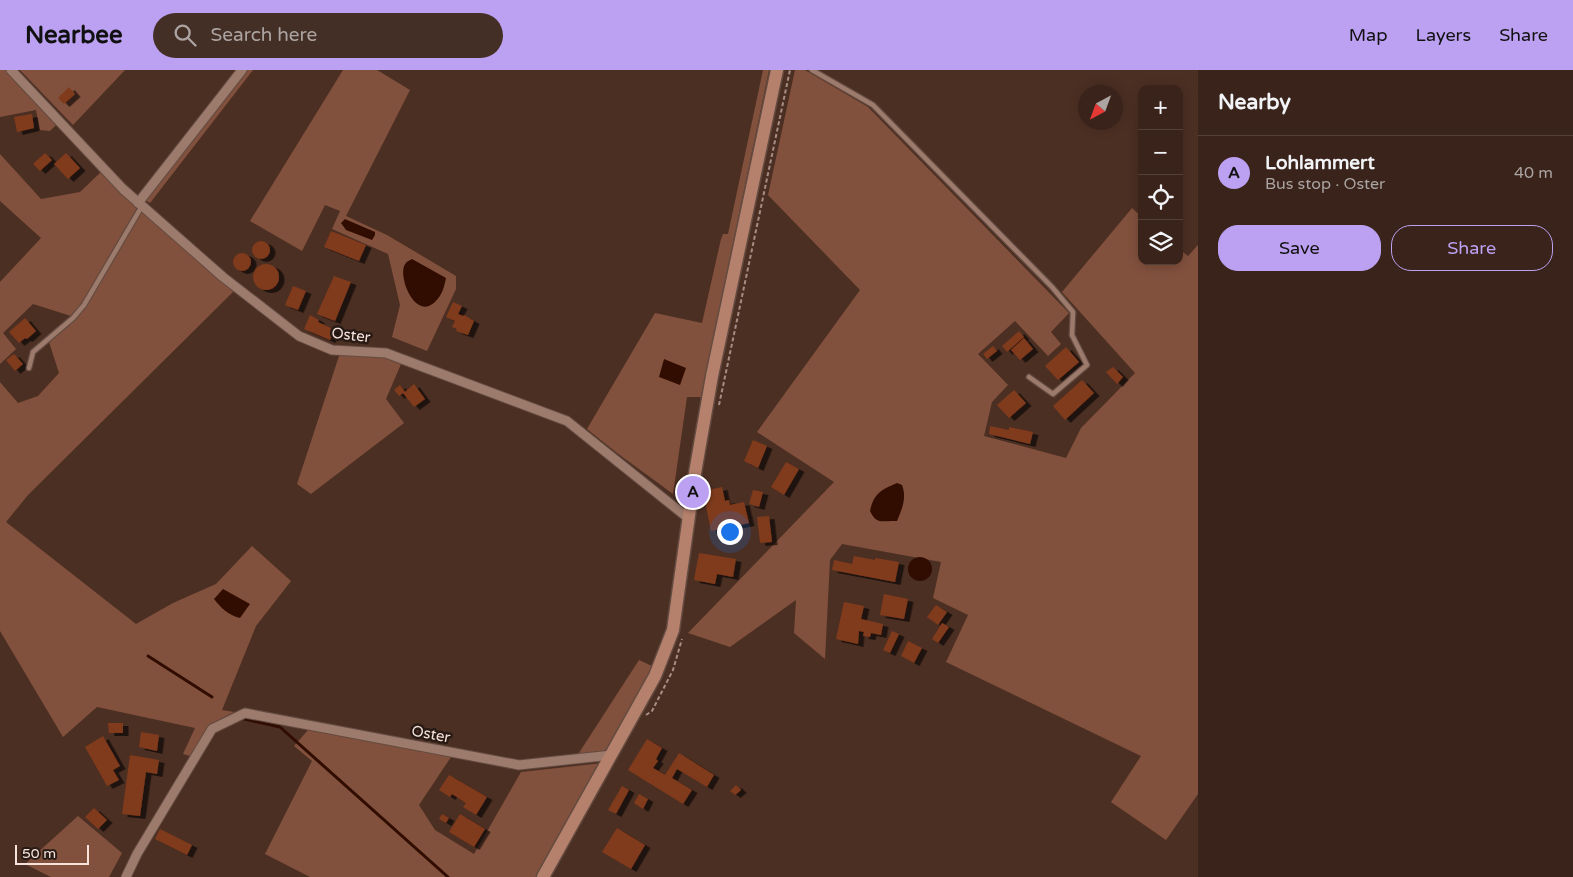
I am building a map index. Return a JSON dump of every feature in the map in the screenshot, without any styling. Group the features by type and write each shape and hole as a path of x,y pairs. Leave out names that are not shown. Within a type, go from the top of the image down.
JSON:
{"main road":[{"path":"543,877 655,676 673,630 688,518 712,376 777,70"}],"street":[{"name":"Oster","path":"11,70 123,189 223,277 299,336 332,350 386,353 567,422 688,518"},
{"path":"140,204 242,70"},
{"name":"Oster","path":"126,877 137,854 212,729 245,713 519,765 612,755"}],"lane":[{"path":"812,70 872,105 1052,287 1073,312 1072,335 1087,365 1053,394 1029,377"},
{"path":"29,368 33,352 73,318 84,305 140,204"}],"shaded area":[{"path":"0,70 6,70 56,125 50,131 40,130 36,110 0,117"},
{"path":"20,70 125,70 73,125"},
{"path":"247,70 253,70 150,203 145,200"},
{"path":"343,70 377,70 410,90 346,216 387,235 456,276 456,289 427,351 392,337 400,305 388,254 332,229 340,211 325,205 302,251 250,221"},
{"path":"763,70 769,70 701,397 687,397 673,494 587,429 655,313 702,323 721,239 723,234 728,234"},
{"path":"795,70 805,70 868,107 1069,313 1051,332 1061,344 1048,356 1015,321 978,354 1008,385 992,402 984,436 1066,458 1081,428 1135,373 1062,292 1132,208 1138,213 1138,265 1183,265 1183,252 1188,256 1198,245 1198,794 1166,840 1111,802 1141,756 946,662 968,615 933,598 941,562 842,544 830,560 825,659 794,633 796,600 730,647 688,633 834,482 757,432 860,290 768,195"},
{"path":"0,154 41,199 80,192 102,171 137,208 82,303 71,316 33,304 3,333 16,349 0,364 0,282 41,238 0,201"},
{"path":"142,211 234,291 28,495 6,522 136,624 173,603 216,584 252,546 291,581 256,626 222,710 234,712 209,725 190,756 183,754 195,728 97,707 63,737 0,631 0,382 18,403 38,396 59,373 49,342 73,321 86,305"},
{"path":"345,219 375,232 372,240 346,230 341,223"},
{"path":"412,259 446,278 439,297 435,302 427,306 420,306 414,301 405,285 404,268 406,263"},
{"path":"340,353 385,357 401,364 386,399 404,423 311,494 297,484"},
{"path":"664,359 686,368 680,385 659,377"},
{"path":"897,483 902,485 904,499 897,521 875,519 870,511 876,496 882,490"},
{"path":"920,557 925,558 931,564 931,574 925,580 920,581 915,580 909,574 908,569 909,564 915,558"},
{"path":"223,589 250,604 240,618 225,611 214,599"},
{"path":"639,660 654,667 608,752 577,756"},
{"path":"308,730 451,757 419,805 435,830 474,854 521,772 603,763 536,877 310,877 265,854 312,761 294,746"},
{"path":"78,816 122,853 109,877 51,877 25,864"}],"building":[{"path":"69,87 75,94 64,104 58,98"},
{"path":"32,114 34,128 17,132 14,117"},
{"path":"45,153 52,160 40,171 33,164"},
{"path":"66,153 80,168 68,179 54,164"},
{"path":"331,231 366,245 359,261 324,247"},
{"path":"261,241 267,244 270,250 267,256 261,259 255,256 252,250 255,244"},
{"path":"242,253 248,256 251,262 248,268 242,271 236,268 233,262 236,256"},
{"path":"266,264 275,268 279,277 275,286 266,290 257,286 253,277 257,268"},
{"path":"334,276 351,282 335,321 317,314"},
{"path":"293,286 306,291 298,310 285,305"},
{"path":"453,302 462,306 458,314 474,321 468,335 456,331 457,329 452,327 455,321 446,317"},
{"path":"310,315 319,320 318,322 335,330 330,340 304,329"},
{"path":"25,318 36,331 19,343 9,332"},
{"path":"1019,331 1024,337 1007,352 1002,346"},
{"path":"1024,338 1033,349 1020,360 1011,350"},
{"path":"993,346 997,351 987,359 983,354"},
{"path":"1066,347 1079,362 1058,380 1045,366"},
{"path":"14,354 23,364 15,371 6,360"},
{"path":"1113,367 1123,377 1117,384 1106,372"},
{"path":"1082,380 1094,393 1065,420 1053,406"},
{"path":"414,384 425,399 414,407 403,393 399,396 394,390 400,385 405,392"},
{"path":"1014,390 1026,403 1009,418 997,405"},
{"path":"990,426 1009,430 1009,427 1033,432 1030,444 989,434"},
{"path":"753,440 767,446 758,468 744,461"},
{"path":"786,462 799,469 784,495 771,487"},
{"path":"722,487 725,501 729,500 730,505 744,502 749,523 711,531 703,491"},
{"path":"753,490 763,492 759,507 749,504"},
{"path":"769,516 772,542 760,543 757,517"},
{"path":"699,553 736,559 733,577 717,574 715,584 694,580"},
{"path":"854,556 899,562 895,582 832,570 834,560 852,564"},
{"path":"884,594 908,599 904,619 880,615"},
{"path":"844,602 864,606 861,619 883,624 881,635 871,633 870,637 863,636 864,632 859,631 858,644 836,639"},
{"path":"936,605 947,612 938,625 927,617"},
{"path":"942,623 949,627 938,643 932,639"},
{"path":"892,631 899,634 890,653 883,650"},
{"path":"908,641 922,648 914,663 901,656"},
{"path":"108,723 123,723 123,733 109,733"},
{"path":"141,732 159,735 157,751 139,747"},
{"path":"103,736 120,766 113,770 119,780 107,786 85,747"},
{"path":"647,739 662,748 656,759 658,761 653,768 665,775 679,753 714,775 707,787 677,769 672,778 692,790 683,804 628,770"},
{"path":"130,755 159,760 157,774 146,772 140,816 122,814"},
{"path":"449,775 487,797 476,815 463,807 466,803 452,794 450,797 439,790"},
{"path":"736,785 741,790 735,795 730,791"},
{"path":"622,786 629,790 616,814 608,810"},
{"path":"639,794 648,799 643,809 634,803"},
{"path":"94,808 107,820 98,829 85,817"},
{"path":"442,814 449,818 446,823 439,819"},
{"path":"460,814 485,829 474,847 449,832"},
{"path":"617,828 645,845 631,869 602,852"},
{"path":"160,829 192,845 187,855 155,839"}],"waterway":[{"path":"148,656 212,697"},
{"path":"240,718 280,727 448,877"}],"place":[{"name":"Lohlammert","path":"693,492"}]}
